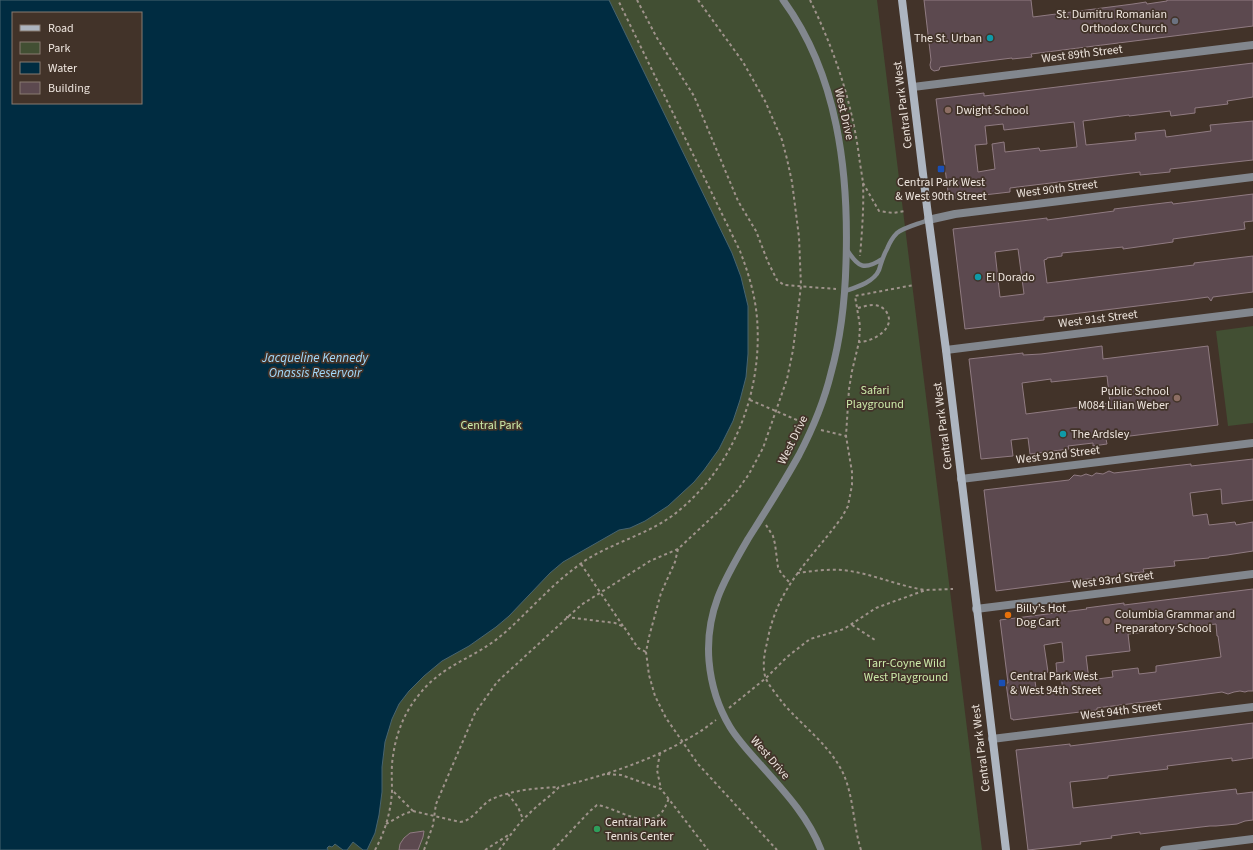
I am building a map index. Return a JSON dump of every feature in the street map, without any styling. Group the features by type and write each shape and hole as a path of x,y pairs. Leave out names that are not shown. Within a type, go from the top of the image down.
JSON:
{"main road":[{"name":"Central Park West","path":"902,0 1006,850"}],"street":[{"name":"West Drive","path":"783,0 797,21 811,48 824,77 833,109 844,175 846,204 847,249 845,291 841,325 834,360 820,408 799,454 726,576 717,598 709,635 709,661 719,703 730,728 796,805 809,825 821,850"},
{"name":"West 89th Street","path":"913,87 1253,45"},
{"name":"West 90th Street","path":"928,220 955,214 1253,177"},
{"name":"West 91st Street","path":"946,350 1253,312"},
{"name":"West 92nd Street","path":"961,479 1253,443"},
{"name":"West 93rd Street","path":"976,609 1253,574"},
{"name":"West 94th Street","path":"992,739 1253,707"},
{"path":"1164,850 1253,839"}],"lane":[{"name":"West 90th Street","path":"845,291 856,288 872,277 878,270 892,239 896,234 928,220"},
{"path":"847,249 851,256 863,266 870,266 882,259"}],"path":[{"path":"375,850 386,825 390,807 392,790 391,771 396,742 404,719 418,695 447,668 480,651 502,636 518,622 545,593 581,564 610,547 654,527 682,507 711,476 726,454 743,421 750,400 756,371 758,342 757,317 749,275 740,251 618,0"},
{"path":"637,0 657,38 694,96 738,201 756,231 777,280 784,285 836,289"},
{"path":"424,850 433,825 436,804 474,713 497,682 581,606 600,592 650,561 678,549 723,507 738,491 763,448 787,379 793,350 801,286 799,237 793,189 787,159 782,140 765,101 743,62 698,0"},
{"path":"810,0 844,84 854,124 863,183 860,259"},
{"path":"863,183 879,211 905,211"},
{"path":"861,850 848,786 837,762 824,745 774,692 766,678 764,658 768,632 779,604 790,583 838,522 848,506 852,478 846,436 848,402 852,371 859,342 860,326 855,296 914,285"},
{"path":"858,308 874,305 878,306 885,311 888,318 887,328 880,335 871,340 859,342"},
{"path":"750,400 805,423"},
{"path":"818,429 846,436"},
{"path":"761,519 773,536 778,567 790,583"},
{"path":"678,549 675,562 661,593 646,652 649,675 655,696 666,718 708,776 777,850"},
{"path":"581,564 638,648 646,652"},
{"path":"797,573 827,570 848,571 926,590 953,589"},
{"path":"728,709 766,678 787,657 810,639 844,629 876,608 926,590"},
{"path":"566,618 615,623 624,627"},
{"path":"852,625 875,640"},
{"path":"386,825 404,814 413,811 464,822 488,801 529,789 559,787 623,768 682,742 697,734 716,720"},
{"path":"660,753 657,763 657,770 662,789 708,850"},
{"path":"606,774 621,775 662,789"},
{"path":"499,850 523,819 559,787"},
{"path":"392,790 413,811"},
{"path":"508,794 518,808 523,819"},
{"path":"553,850 597,805 635,818 649,819 658,816 661,813 669,798"},
{"path":"485,850 513,833"}],"green space":[{"name":"Jacqueline Kennedy Onassis Reservoir","path":"0,0 877,0 982,850 0,850"},
{"path":"1253,326 1253,423 1228,426 1216,331"}],"water":[{"name":"Jacqueline Kennedy Onassis Reservoir","path":"0,0 609,0 732,253 741,277 748,306 748,354 746,377 740,400 733,421 719,449 694,482 668,506 645,521 630,528 619,530 563,562 496,627 469,646 442,661 409,691 399,704 392,719 385,742 379,815 375,833 367,850 363,850 353,842 347,850 343,850 335,844 332,847 329,846 327,848 328,850 0,850"}],"building":[{"path":"924,0 1031,0 1033,17 1146,2 1147,4 1167,0 1253,0 1253,26 1031,54 1032,57 940,67 939,70 934,71 931,69 930,65 931,60"},
{"path":"1253,63 1253,97 1227,101 1228,104 1195,108 1195,113 1171,116 1170,111 1083,121 1086,145 1136,140 1135,133 1165,130 1166,137 1211,131 1210,125 1253,121 1253,160 1170,169 1170,172 1140,175 1140,172 1010,188 1010,192 949,199 936,99 984,93 984,96","holes":["1074,122 1077,147 1040,151 1039,148 1005,152 1004,142 992,144 995,169 978,172 975,145 987,144 985,126 1003,124 1004,130"]},
{"path":"1253,194 1253,221 1244,222 1245,229 1173,239 1173,242 1123,249 1123,247 1062,253 1062,256 1047,258 1044,260 1047,283 1194,265 1194,263 1253,256 1253,292 1213,297 1211,301 1208,297 1044,317 1044,320 965,329 953,229 1047,218 1047,220 1114,211 1114,209 1172,202 1173,204","holes":["1018,249 1024,294 1000,297 995,252"]},
{"path":"1102,346 1103,359 1208,346 1218,425 1106,439 1107,444 1093,446 1093,443 1068,446 1069,449 1030,454 1028,438 1011,440 1013,456 981,459 969,359 1023,353 1023,355","holes":["1107,376 1110,403 1026,414 1022,383 1051,379 1051,382"]},
{"path":"1253,459 1253,500 1222,504 1221,489 1190,493 1193,516 1207,514 1209,525 1235,522 1236,525 1253,522 1253,551 1209,558 1174,561 1175,566 1143,569 1144,572 1121,574 1121,576 996,591 984,490 1069,480 1074,475 1081,476 1086,474 1092,476 1096,473 1103,474 1109,471 1114,473 1191,464 1191,466"},
{"path":"1253,589 1253,691 1240,691 1228,694 1222,692 1097,708 1097,710 1013,720 1011,719 1000,620 1124,603 1124,605","holes":["1216,624 1221,657 1156,666 1156,672 1139,674 1138,668 1112,671 1113,677 1089,680 1086,656 1130,651 1128,634","1062,642 1064,662 1056,663 1057,674 1061,674 1063,692 1037,695 1034,674 1048,672 1044,645"]},
{"path":"1253,723 1253,758 1232,761 1232,758 1167,766 1168,769 1070,782 1073,808 1236,789 1237,794 1253,792 1253,820 1237,824 1140,834 1140,832 1111,836 1112,838 1080,842 1081,844 1028,850 1016,750 1070,744 1070,746"},
{"path":"424,831 418,850 399,850 400,844 410,833"}],"place":[{"name":"St. Dumitru Romanian Orthodox Church","path":"1175,21"},
{"name":"The St. Urban","path":"990,38"},
{"name":"Dwight School","path":"948,110"},
{"name":"Central Park West & West 90th Street","path":"941,169"},
{"name":"El Dorado","path":"978,277"},
{"name":"Public School M084 Lilian Weber","path":"1177,398"},
{"name":"The Ardsley","path":"1063,434"},
{"name":"Billy’s Hot Dog Cart","path":"1008,615"},
{"name":"Columbia Grammar and Preparatory School","path":"1107,621"},
{"name":"Central Park West & West 94th Street","path":"1002,683"},
{"name":"Central Park Tennis Center","path":"597,829"}],"park label":[{"name":"Safari Playground","path":"875,397"},
{"name":"Central Park","path":"491,425"},
{"name":"Tarr-Coyne Wild West Playground","path":"906,670"}]}
